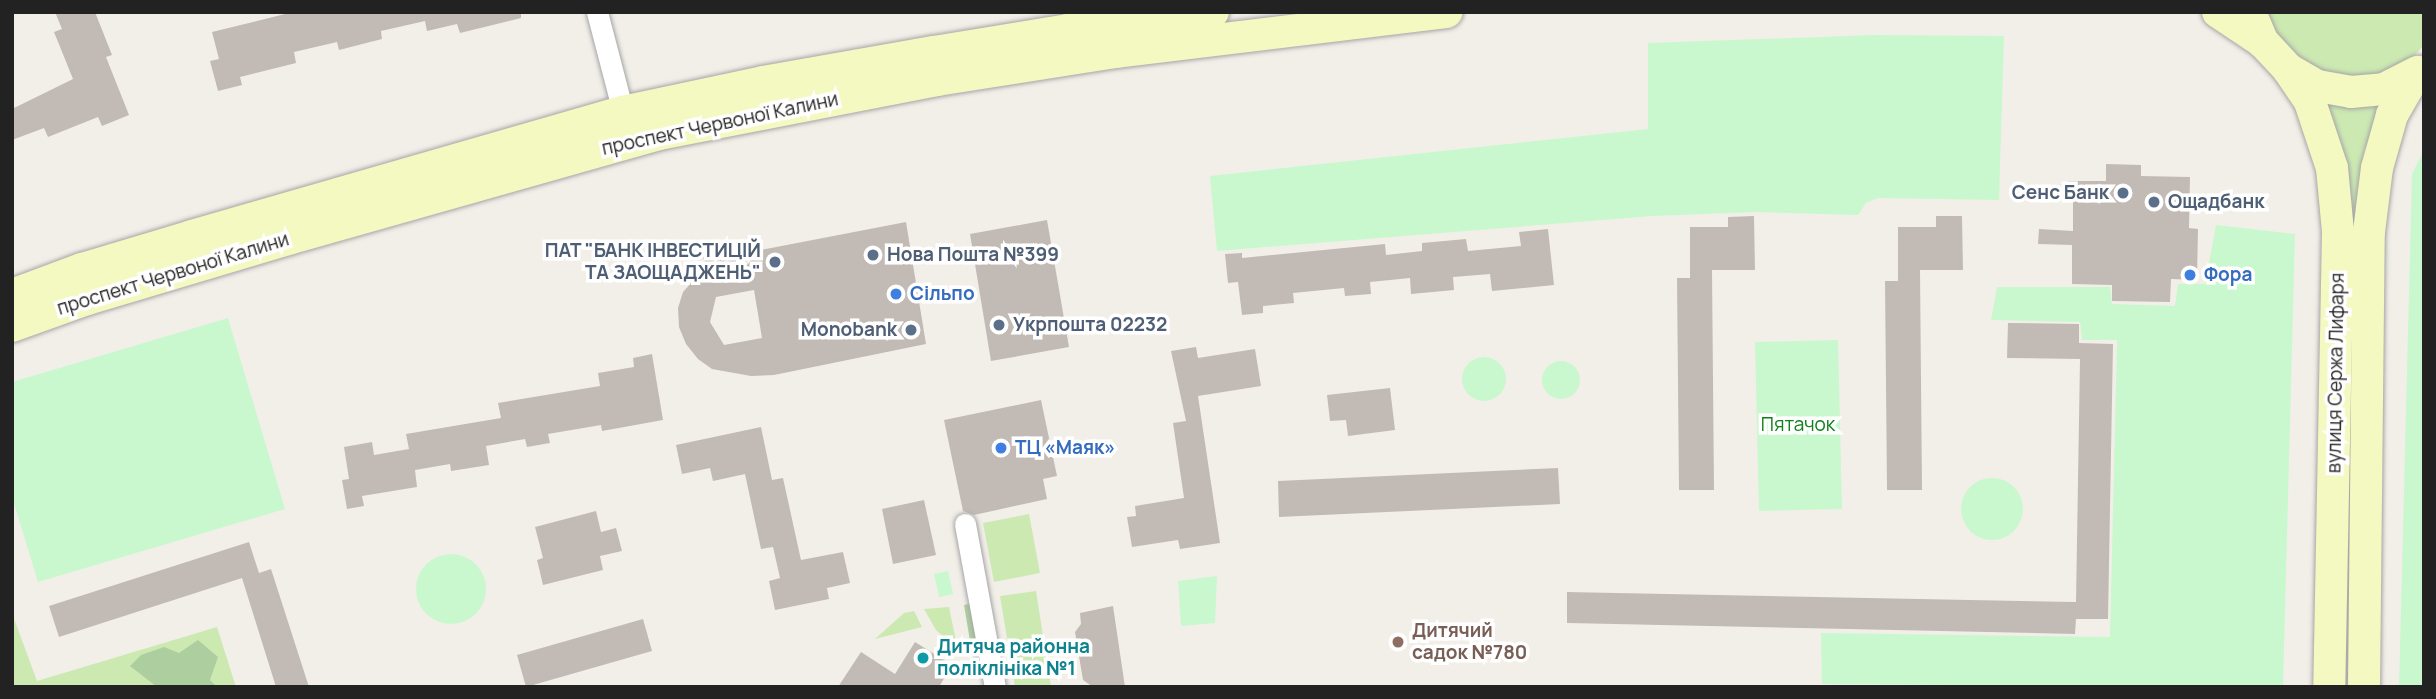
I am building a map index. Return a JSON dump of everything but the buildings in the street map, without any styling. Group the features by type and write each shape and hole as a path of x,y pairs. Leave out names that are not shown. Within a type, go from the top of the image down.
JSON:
{"main road":[{"name":"проспект Червоної Калини","path":"12,295 192,236 624,112 762,82 934,52 1178,14 1213,12"},
{"name":"проспект Червоної Калини","path":"12,326 88,299 288,239 659,134 923,83 1116,52 1447,12"},
{"path":"2218,12 2263,42 2288,69 2318,86 2351,92 2384,89 2419,71"},
{"path":"2250,12 2263,42"},
{"name":"вулиця Сержа Лифаря","path":"2288,69 2310,102 2332,168 2338,232 2329,687"},
{"name":"вулиця Сержа Лифаря","path":"2364,687 2369,233 2376,168 2392,115 2419,71"}],"street":[{"name":"проспект Червоної Калини","path":"597,12 624,112"},
{"path":"965,523 995,687"}],"green space":[{"path":"2265,12 2424,12 2424,45 2414,56 2386,72 2355,78 2323,73 2295,57 2274,34"},
{"path":"1873,35 2004,36 1999,200 1878,198 1866,203 1858,215 1756,212 1652,216 1217,251 1210,176 1648,129 1648,43"},
{"path":"2314,101 2388,101 2364,150 2349,245"},
{"path":"2424,150 2424,687 2399,687 2412,174"},
{"path":"2216,225 2295,234 2283,687 1822,684 1821,633 2110,637 2117,340 2082,340 2080,322 1991,320 1997,287 2110,287 2112,304 2175,306 2178,284 2205,284"},
{"path":"228,318 285,509 38,582 12,497 12,382"},
{"name":"Пятачок","path":"1838,340 1842,509 1759,511 1755,342"},
{"path":"1484,357 1493,358 1500,363 1505,370 1505,388 1500,395 1493,400 1484,401 1475,400 1468,395 1463,388 1462,379 1463,370 1468,363 1475,358"},
{"path":"1561,361 1574,367 1580,380 1574,393 1561,399 1548,393 1542,380 1548,367"},
{"path":"1992,478 2014,487 2023,509 2014,531 1992,540 1970,531 1961,509 1970,487"},
{"path":"1029,514 1040,573 994,582 983,523"},
{"path":"451,554 476,564 486,589 476,614 451,624 426,614 416,589 426,564"},
{"path":"948,571 953,594 939,597 934,574"},
{"path":"1217,576 1215,623 1181,626 1178,581"},
{"path":"1036,591 1051,687 1015,687 1000,596"},
{"path":"974,603 983,663 974,665 964,605"},
{"path":"949,607 958,651 936,630 924,609"},
{"path":"914,611 922,627 875,639 904,613"},
{"path":"12,613 37,681 217,627 236,687 12,687"},
{"path":"198,640 218,657 210,680 217,687 157,687 130,666 141,655 164,647 179,653"}],"place":[{"name":"Сенс Банк","path":"2123,193"},
{"name":"Ощадбанк","path":"2154,202"},
{"name":"Нова Пошта №399","path":"873,255"},
{"name":"ПАТ \"БАНК ІНВЕСТИЦІЙ ТА ЗАОЩАДЖЕНЬ\"","path":"775,262"},
{"name":"Фора","path":"2190,275"},
{"name":"Сільпо","path":"896,294"},
{"name":"Укрпошта 02232","path":"999,325"},
{"name":"Monobank","path":"911,330"},
{"name":"ТЦ «Маяк»","path":"1001,448"},
{"name":"Дитячий садок №780","path":"1398,642"},
{"name":"Дитяча районна поліклініка №1","path":"923,658"}]}
